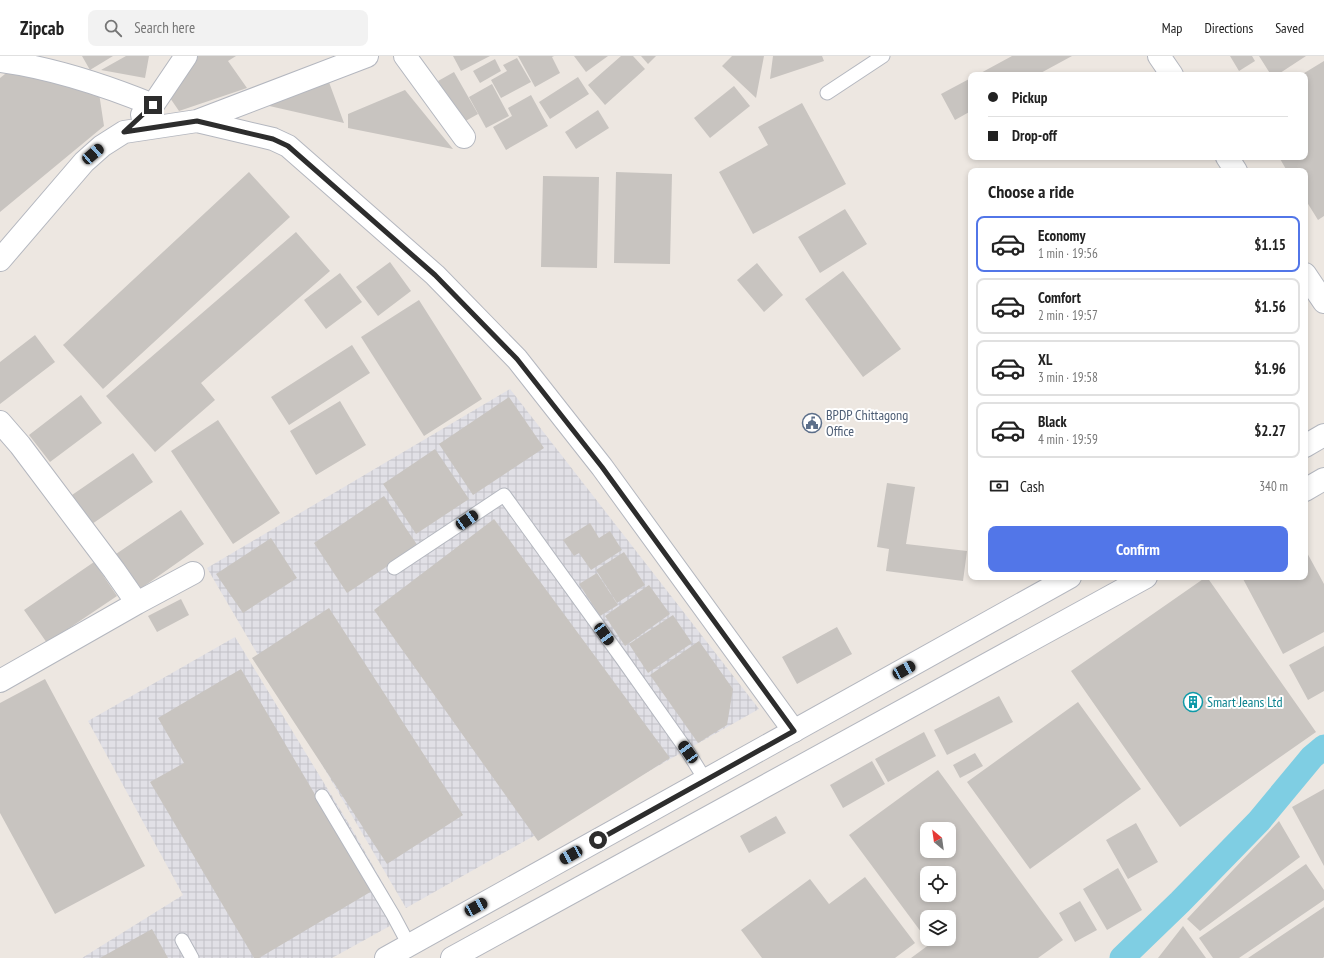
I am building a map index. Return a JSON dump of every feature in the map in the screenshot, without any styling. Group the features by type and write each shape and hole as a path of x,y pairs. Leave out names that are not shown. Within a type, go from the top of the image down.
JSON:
{"street":[{"path":"0,260 84,162 102,146 124,132 153,105 186,56"},
{"path":"124,132 197,121 367,56"},
{"path":"405,56 464,137"},
{"path":"1159,56 1170,72"},
{"path":"0,60 81,78 153,105"},
{"path":"197,121 273,139 288,146 435,275 457,297 517,359 602,467 794,731"},
{"path":"1308,278 1324,302"},
{"path":"0,422 20,445 137,603"},
{"path":"1308,444 1324,435"},
{"path":"1308,488 1324,480"},
{"path":"0,681 193,573"},
{"path":"386,958 1065,580"},
{"path":"452,958 1141,580"}],"lane":[{"path":"826,93 883,56"},
{"path":"394,568 504,495 688,752 706,781"},
{"path":"322,796 393,915 409,945"},
{"path":"182,940 192,958"}],"shaded area":[{"path":"510,389 759,709 406,908 207,568"},
{"path":"235,637 352,829 402,917 397,922 332,958 82,958 183,895 88,721"}],"building":[{"path":"82,56 113,56 90,70"},
{"path":"126,56 149,56 145,78 101,70"},
{"path":"192,56 236,56 228,61 247,88 179,111 168,95"},
{"path":"453,56 490,56 461,71"},
{"path":"518,56 554,56 552,57 560,73 535,87"},
{"path":"574,56 608,56 586,72"},
{"path":"621,56 633,56 645,69 605,105 588,85"},
{"path":"641,56 656,56 648,64"},
{"path":"732,56 764,56 756,98 722,66"},
{"path":"773,56 822,56 824,61 770,79"},
{"path":"1012,56 1072,56 1043,72 983,72"},
{"path":"1230,56 1252,56 1255,61 1239,71"},
{"path":"1259,56 1306,56 1282,72 1269,72"},
{"path":"517,58 531,82 501,98 491,80 507,71 503,65"},
{"path":"495,59 501,71 480,83 473,71"},
{"path":"1324,61 1324,216 1318,220 1308,204 1308,168 1285,168 1281,160 1308,160 1308,72 1306,72"},
{"path":"10,70 99,93 104,126 0,212 0,78"},
{"path":"454,72 478,114 462,123 438,81"},
{"path":"326,74 344,123 252,102"},
{"path":"578,77 589,94 550,119 539,102"},
{"path":"968,80 968,113 955,120 941,94"},
{"path":"492,84 509,116 486,128 469,97"},
{"path":"734,86 750,106 710,138 694,118"},
{"path":"405,90 453,149 348,128 348,114"},
{"path":"531,95 548,126 506,150 493,127 512,116 508,108"},
{"path":"802,103 846,184 753,234 719,172 768,145 758,127"},
{"path":"598,110 609,128 576,149 565,132"},
{"path":"249,172 290,217 103,389 63,345"},
{"path":"616,172 672,174 670,264 614,263"},
{"path":"543,176 599,177 597,268 541,267"},
{"path":"845,209 867,244 820,273 798,237"},
{"path":"296,232 330,271 201,383 215,400 155,452 106,396"},
{"path":"390,262 411,291 378,316 356,287"},
{"path":"757,263 783,295 764,312 737,280"},
{"path":"843,271 901,349 863,377 805,299"},
{"path":"340,273 362,302 326,329 304,300"},
{"path":"419,300 482,399 424,436 361,337"},
{"path":"35,335 55,362 0,404 0,362"},
{"path":"352,345 370,373 289,425 271,397"},
{"path":"81,395 102,423 50,462 29,435"},
{"path":"509,397 544,448 473,495 439,444"},
{"path":"340,401 366,445 316,475 290,431"},
{"path":"218,420 280,513 233,544 171,451"},
{"path":"435,449 469,499 416,534 383,484"},
{"path":"133,453 153,482 92,524 72,495"},
{"path":"887,483 915,487 906,544 967,551 963,581 886,571 889,549 877,547"},
{"path":"384,496 418,546 347,593 314,543"},
{"path":"181,510 204,544 140,589 116,554"},
{"path":"494,519 670,758 538,841 374,610"},
{"path":"590,523 599,538 610,531 622,550 591,570 579,553 574,556 563,540"},
{"path":"271,538 297,578 243,613 216,574"},
{"path":"624,552 645,585 617,603 596,570"},
{"path":"1308,555 1324,584 1324,632 1283,654 1244,580 1308,580"},
{"path":"94,562 117,596 47,643 24,610"},
{"path":"597,573 618,605 600,616 579,584"},
{"name":"Smart Jeans Ltd","path":"1202,580 1209,580 1316,732 1180,827 1071,671"},
{"path":"649,585 670,614 625,646 605,616"},
{"path":"181,599 189,615 157,632 148,616"},
{"path":"329,608 463,815 387,864 252,658"},
{"path":"673,615 692,643 648,673 629,644"},
{"path":"837,627 852,654 797,684 782,657"},
{"path":"699,641 733,689 727,725 698,743 650,675"},
{"path":"1324,646 1324,691 1308,700 1289,665"},
{"path":"241,669 372,891 259,958 254,958 150,782 184,763 158,718"},
{"path":"45,679 145,866 55,914 0,813 0,703"},
{"path":"999,696 1013,722 947,755 934,730"},
{"path":"1078,702 1141,789 1030,869 967,782"},
{"path":"924,732 936,756 888,782 875,759"},
{"path":"975,753 983,766 960,778 953,765"},
{"path":"872,761 885,784 843,808 830,785"},
{"path":"938,770 1063,940 1038,958 911,958 927,946 956,946 956,910 920,910 920,931 849,835"},
{"path":"1324,789 1324,866 1292,807"},
{"path":"776,816 786,833 749,853 740,836"},
{"path":"1279,821 1300,857 1200,931 1187,919"},
{"path":"1136,823 1158,862 1128,879 1106,840"},
{"path":"1306,864 1324,890 1324,900 1239,958 1213,958 1199,938"},
{"path":"1118,868 1142,910 1107,930 1083,889"},
{"path":"865,877 915,943 895,958 762,958 741,930 810,879 829,904"},
{"path":"1080,901 1097,930 1075,942 1059,913"},
{"path":"1324,907 1323,958 1248,958"},
{"path":"1183,926 1206,958 1158,958"},
{"path":"152,929 168,958 100,958"}],"waterway":[{"path":"1122,958 1180,902 1259,821 1312,757 1324,747"}],"place":[{"name":"BPDP Chittagong Office","path":"812,423"},
{"name":"Smart Jeans Ltd","path":"1193,702"}],"route":[{"path":"153,105 124,132 197,121 273,139 288,146 435,275 517,359 602,467 794,731 598,840"}]}
